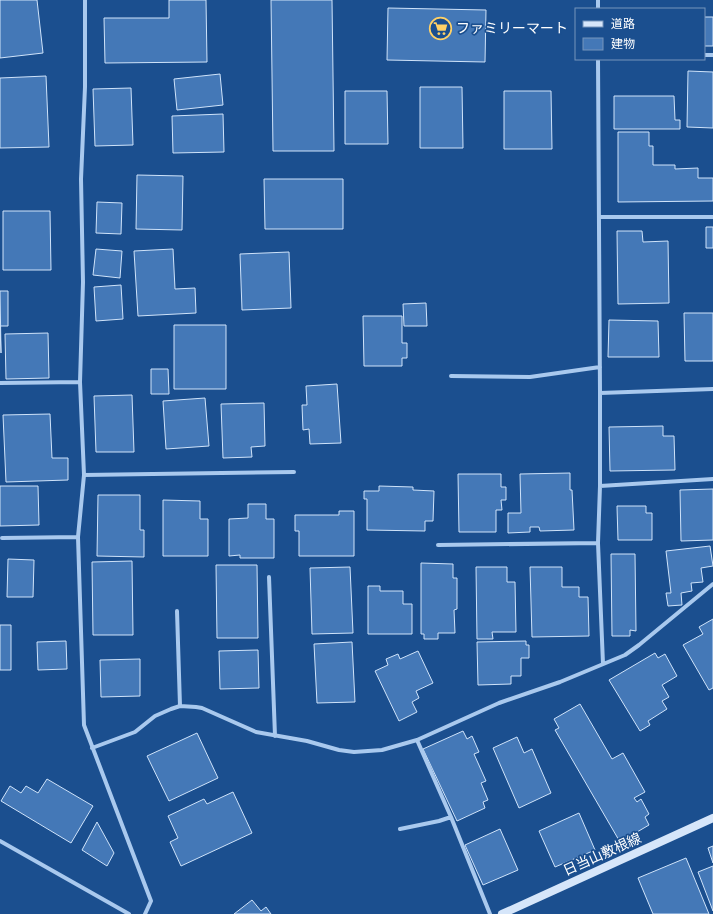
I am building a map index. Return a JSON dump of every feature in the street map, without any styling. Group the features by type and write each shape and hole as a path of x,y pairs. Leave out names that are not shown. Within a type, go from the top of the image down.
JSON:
{"main road":[{"name":"日当山敷根線","path":"502,914 713,818"}],"street":[{"path":"85,0 85,87 81,179 83,282 80,382 84,475 78,537 84,725 151,901 145,914"},
{"path":"598,60 600,486 598,544 604,664"},
{"path":"599,217 713,218"},
{"path":"451,376 530,377 600,366"},
{"path":"0,383 80,382"},
{"path":"600,393 713,389"},
{"path":"84,475 294,472"},
{"path":"600,486 713,479"},
{"path":"2,538 78,537"},
{"path":"438,544 598,544"},
{"path":"269,577 275,736"},
{"path":"92,748 135,732 155,716 180,706 202,708 261,734 307,741 339,750 354,752 382,750 416,740 499,703 560,682 625,655 713,584"},
{"path":"177,611 180,706"},
{"path":"416,740 451,817 490,914"},
{"path":"400,829 451,817"},
{"path":"0,841 129,914"}],"building":[{"path":"0,0 37,0 43,53 0,58"},
{"path":"169,0 206,0 207,62 105,63 104,18 169,18"},
{"path":"271,0 332,0 334,151 273,151"},
{"path":"388,8 486,10 485,62 387,60"},
{"path":"705,17 713,17 713,46 705,46"},
{"path":"688,71 713,72 713,128 687,127"},
{"path":"220,74 223,105 177,110 174,79"},
{"path":"46,76 49,147 0,148 0,78"},
{"path":"420,87 462,87 463,148 420,148"},
{"path":"131,88 133,145 95,146 93,89"},
{"path":"345,91 387,91 388,144 345,144"},
{"path":"504,91 551,91 552,149 504,149"},
{"path":"614,96 674,96 675,120 680,120 680,129 614,129"},
{"path":"223,114 224,152 173,153 172,116"},
{"path":"618,132 649,132 649,146 653,146 653,165 675,165 675,169 698,168 698,178 713,178 713,201 618,202"},
{"path":"137,175 183,176 182,230 136,229"},
{"path":"264,179 343,179 343,229 265,229"},
{"path":"97,202 122,203 121,234 96,233"},
{"path":"3,211 50,211 51,270 3,270"},
{"path":"706,227 713,227 713,248 706,248"},
{"path":"617,231 642,231 643,242 668,241 669,303 618,304"},
{"path":"96,249 122,251 120,278 93,275"},
{"path":"173,249 175,289 195,288 196,313 138,316 134,251"},
{"path":"289,252 291,308 242,310 240,254"},
{"path":"121,285 123,319 96,321 94,287"},
{"path":"0,291 8,291 8,326 1,326"},
{"path":"426,303 427,326 404,326 403,304"},
{"path":"684,313 713,313 713,361 685,361"},
{"path":"363,316 402,316 402,343 407,343 407,358 402,358 402,366 364,366"},
{"path":"609,320 658,321 659,357 608,357"},
{"path":"174,325 226,325 226,389 174,389"},
{"path":"0,326 1,326 1,353"},
{"path":"48,333 49,378 6,379 5,334"},
{"path":"151,369 168,369 169,394 151,394"},
{"path":"337,384 341,443 310,444 309,429 303,430 302,405 307,405 306,386"},
{"path":"132,395 134,452 96,452 94,396"},
{"path":"205,398 209,446 166,449 163,401"},
{"path":"264,403 265,446 251,447 252,457 223,458 221,404"},
{"path":"50,414 52,458 68,458 68,480 6,482 3,415"},
{"path":"663,426 663,436 674,436 675,470 610,471 609,427"},
{"path":"570,473 574,530 540,531 539,527 530,527 530,532 508,533 508,513 521,513 520,474"},
{"path":"458,474 501,474 501,487 506,487 506,500 501,500 502,510 496,510 496,532 459,532"},
{"path":"0,486 38,486 39,525 0,526"},
{"path":"379,486 413,487 413,490 434,491 433,521 425,521 425,531 367,530 367,499 364,499 364,491 379,491"},
{"path":"713,489 713,540 681,541 680,490"},
{"path":"98,495 140,495 140,530 144,530 144,557 97,556"},
{"path":"163,500 200,501 200,519 208,519 208,556 163,556"},
{"path":"248,504 266,504 266,519 274,519 274,558 240,558 240,555 229,556 229,519 248,518"},
{"path":"617,506 646,506 646,513 652,513 652,540 618,540"},
{"path":"339,511 354,511 354,556 299,556 299,531 295,531 295,515 339,515"},
{"path":"710,546 713,566 701,568 703,582 691,583 692,591 681,593 682,605 668,606 666,593 671,593 666,551"},
{"path":"611,554 635,554 636,631 630,630 630,636 612,636"},
{"path":"8,559 34,560 33,597 7,597"},
{"path":"132,561 133,635 93,635 92,562"},
{"path":"421,563 453,564 453,578 457,578 457,609 454,610 455,633 438,633 438,639 424,639 424,634 421,634"},
{"path":"216,565 257,565 258,638 217,638"},
{"path":"350,567 353,633 312,634 310,568"},
{"path":"476,567 507,567 507,582 515,582 516,632 492,632 493,639 477,639"},
{"path":"530,567 562,567 562,587 579,587 579,597 588,597 589,636 532,637"},
{"path":"368,586 380,586 380,591 403,591 403,604 412,604 412,634 368,634"},
{"path":"713,619 713,688 709,690 683,645 703,634 699,627"},
{"path":"0,625 11,625 11,670 0,670"},
{"path":"66,641 67,669 38,670 37,642"},
{"path":"526,641 526,645 529,645 529,658 521,658 521,676 511,676 511,684 478,685 477,642"},
{"path":"352,642 355,702 317,703 314,644"},
{"path":"258,650 259,688 220,689 219,651"},
{"path":"418,651 433,683 416,691 419,698 412,702 417,712 399,721 375,671 388,665 386,659 398,654 400,659"},
{"path":"655,653 658,658 665,654 677,676 662,685 669,697 662,701 667,709 648,721 650,725 640,731 609,680"},
{"path":"140,659 140,696 101,697 100,660"},
{"path":"580,704 612,759 623,753 645,792 634,798 637,802 641,799 649,814 645,817 649,825 620,842 555,730 559,728 554,719"},
{"path":"463,731 467,739 472,736 479,752 474,754 486,781 481,783 488,800 483,802 485,808 457,821 423,749"},
{"path":"197,733 218,778 169,801 147,756"},
{"path":"517,737 524,753 532,749 551,793 519,808 493,748"},
{"path":"47,779 93,806 71,843 1,801 10,786 21,793 26,786 38,793"},
{"path":"233,792 252,833 181,866 170,842 178,838 168,816 204,799 207,804"},
{"path":"579,813 595,850 555,867 539,831"},
{"path":"97,822 114,853 107,866 82,850"},
{"path":"500,829 518,870 483,885 465,845"},
{"path":"713,846 713,863 708,848"},
{"path":"686,858 709,914 653,914 638,878"},
{"path":"713,866 713,911 698,872"},
{"path":"252,900 261,911 266,907 271,914 234,914"}],"place":[{"name":"ファミリーマート","path":"440,28"}]}
